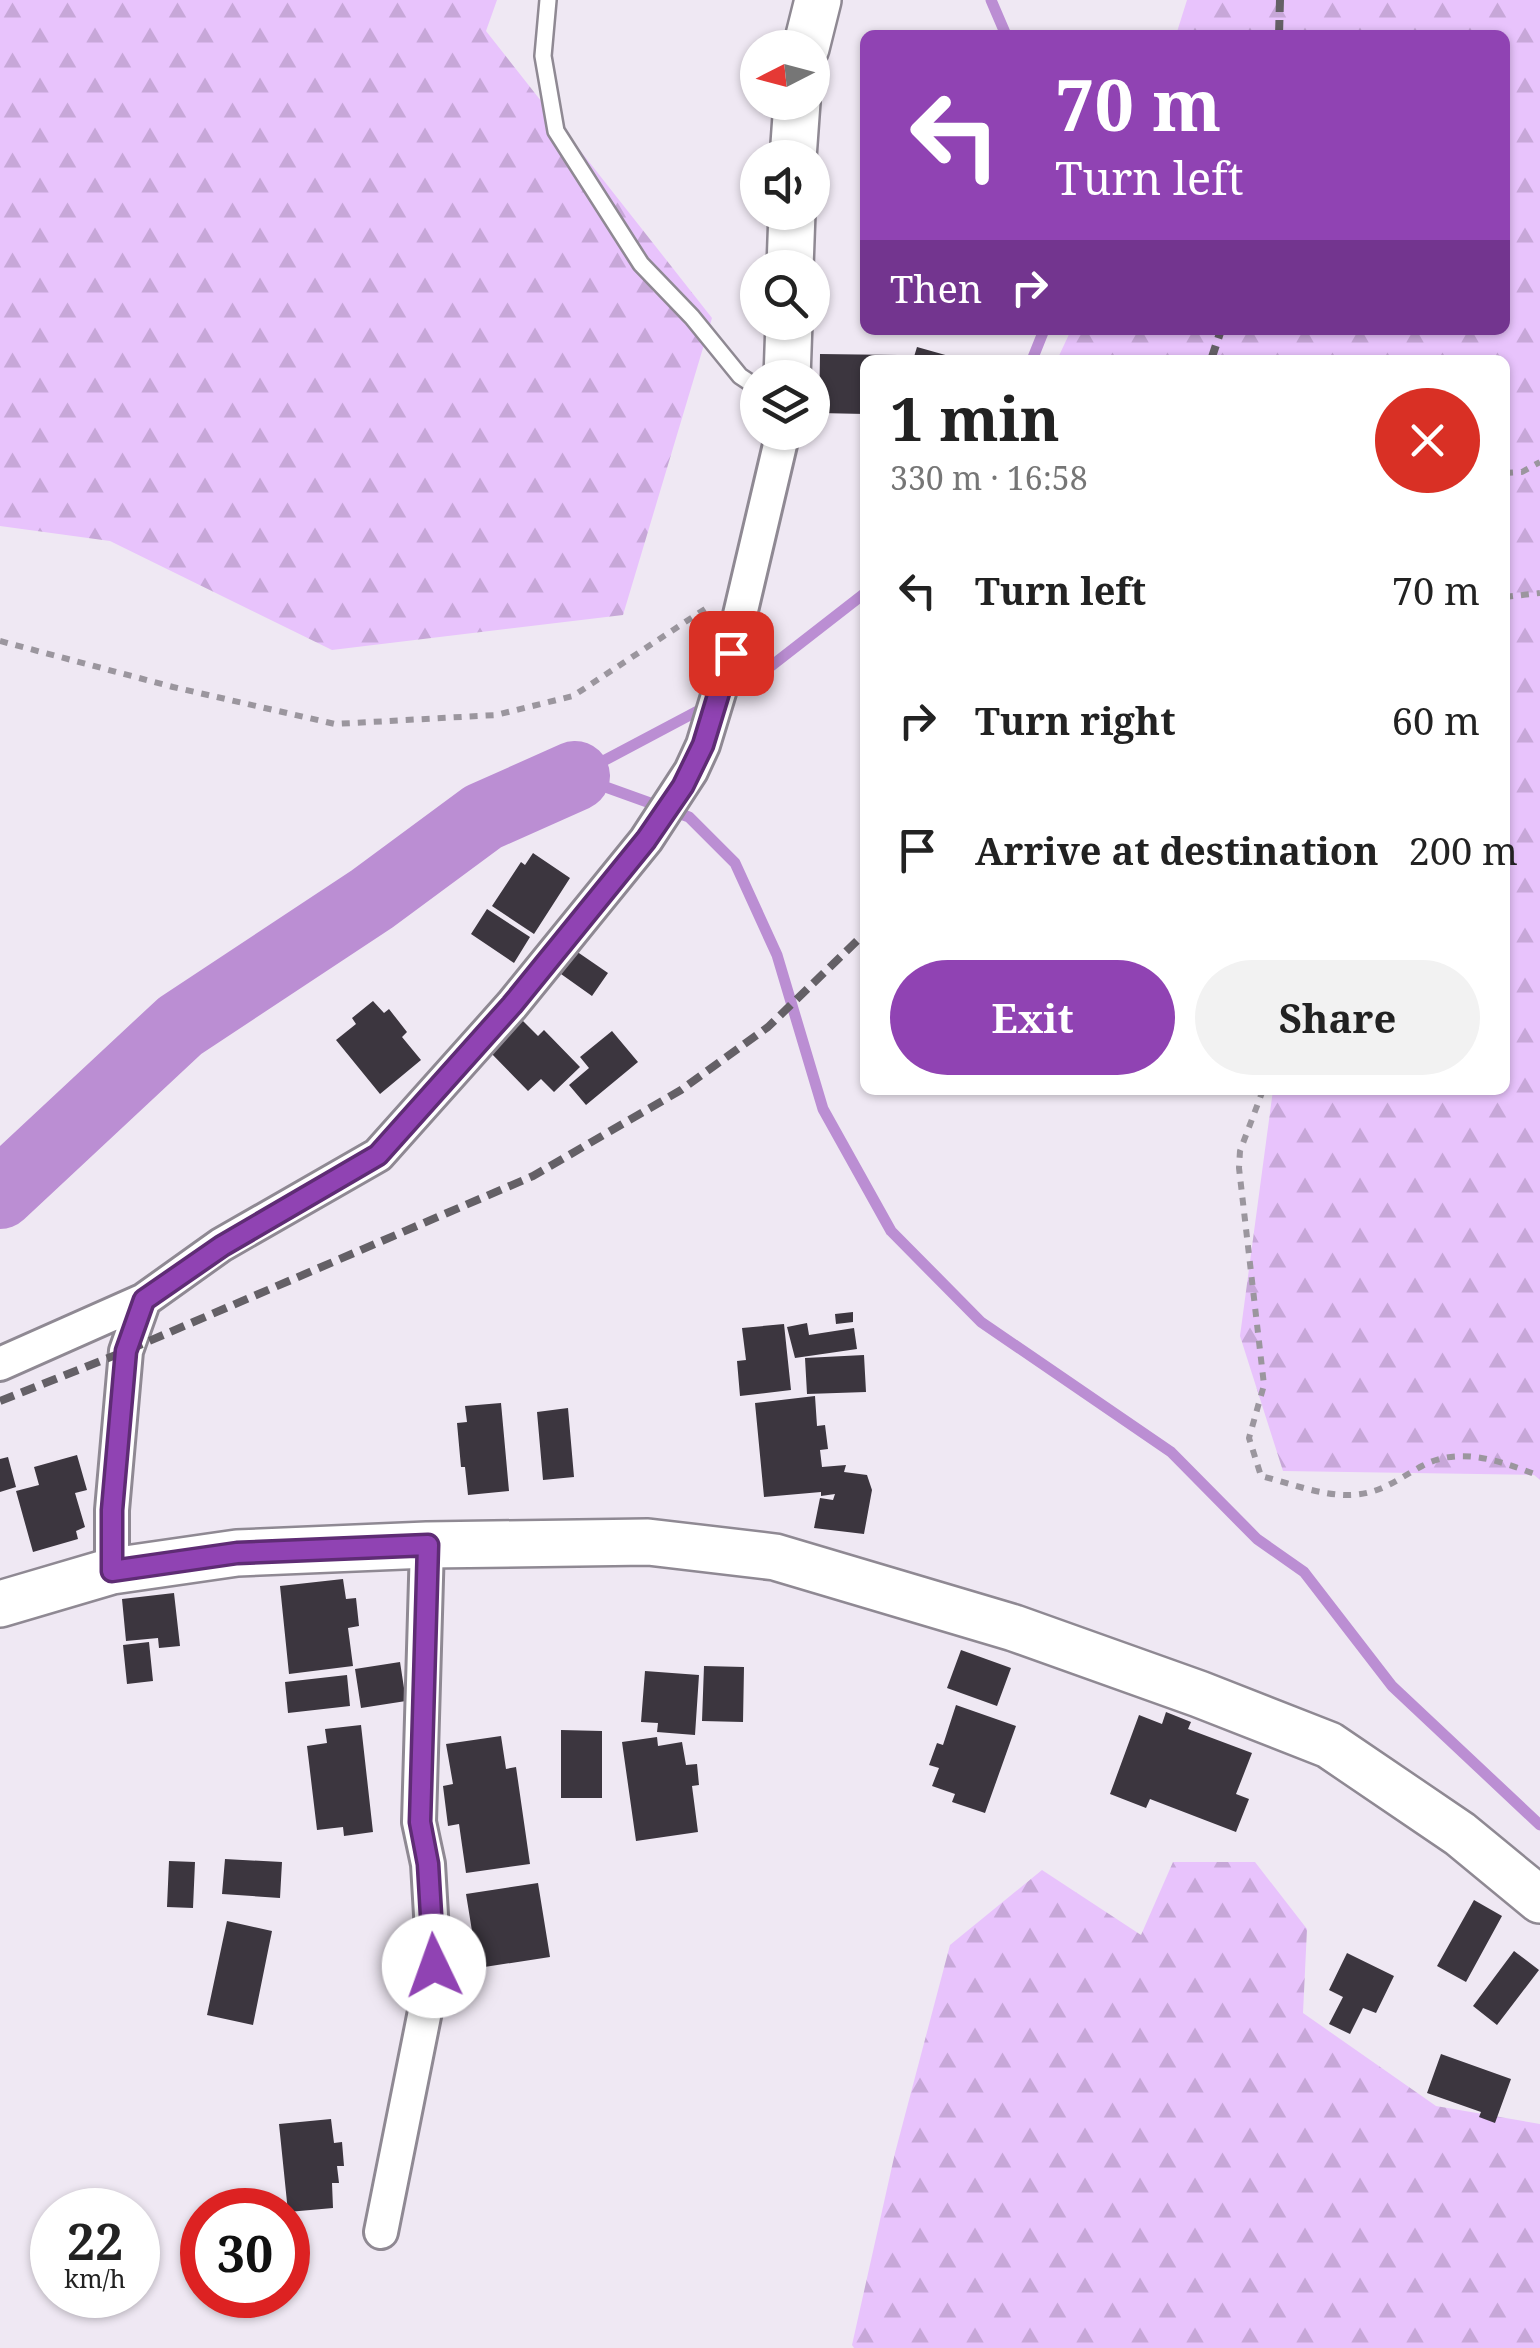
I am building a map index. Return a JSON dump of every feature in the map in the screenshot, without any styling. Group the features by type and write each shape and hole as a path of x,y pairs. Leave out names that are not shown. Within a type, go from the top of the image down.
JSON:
{"street":[{"path":"810,30 818,0"},
{"path":"0,1364 144,1300 222,1246 378,1155 512,1005 646,840 683,786 703,745 731,653 779,450"},
{"path":"112,1571 112,1510 126,1351 144,1300"},
{"path":"0,1604 112,1571 237,1553 648,1542 774,1557 1014,1628 1330,1745 1460,1834 1540,1900"},
{"path":"381,2232 434,1966 428,1864 420,1822 428,1545"}],"lane":[{"path":"548,0 543,56 556,131 641,264 740,376"}],"path":[{"path":"1510,473 1522,472 1540,462"},
{"path":"0,641 173,687 335,724 496,715 573,696 750,578"},
{"path":"1510,596 1540,593"},
{"path":"1261,1095 1240,1151 1239,1168 1264,1386 1249,1438 1261,1476 1350,1495 1387,1488 1425,1464 1449,1455 1495,1459 1540,1476"}],"green space":[{"path":"0,0 497,0 486,31 712,318 623,615 332,650 110,541 0,526"},
{"path":"1187,0 1540,0 1540,1480 1534,1475 1283,1471 1240,1336 1272,1095 1510,1095 1510,355 1059,355 1069,335 1510,335 1510,30 1178,30"},
{"path":"1173,1862 1255,1862 1307,1929 1303,2013 1436,2106 1540,2124 1540,2348 854,2348 895,2153 950,1945 1042,1870 1141,1935"}],"building":[{"path":"917,347 945,355 915,355"},
{"path":"820,354 898,355 860,355 860,414 830,413 830,360 820,360"},
{"path":"533,853 570,878 534,934 492,906 521,862 525,865"},
{"path":"487,909 530,937 514,963 471,934"},
{"path":"576,951 608,973 592,996 561,974"},
{"path":"373,1001 384,1013 389,1009 407,1032 402,1037 421,1060 380,1094 336,1040 356,1024 352,1018"},
{"path":"522,1020 538,1036 544,1030 580,1067 554,1092 541,1079 528,1091 489,1051"},
{"path":"612,1031 638,1062 586,1105 569,1085 589,1068 580,1057"},
{"path":"853,1312 853,1322 836,1324 835,1314"},
{"path":"807,1323 809,1335 854,1328 857,1349 795,1358 787,1327"},
{"path":"784,1324 791,1390 740,1396 737,1361 746,1360 742,1328"},
{"path":"864,1355 866,1392 807,1394 805,1358"},
{"path":"815,1396 817,1426 825,1425 828,1449 820,1450 822,1467 846,1465 844,1472 867,1475 872,1490 864,1534 814,1528 820,1498 833,1500 835,1494 764,1497 755,1403"},
{"path":"501,1403 509,1491 468,1495 457,1423 467,1422 465,1406"},
{"path":"568,1408 574,1477 543,1480 537,1412"},
{"path":"77,1455 87,1490 75,1493 85,1527 76,1531 78,1539 33,1552 16,1491 39,1485 34,1467"},
{"path":"8,1457 16,1487 0,1492 0,1459"},
{"path":"343,1579 346,1599 356,1598 359,1626 348,1628 353,1666 289,1674 280,1586"},
{"path":"174,1593 180,1646 159,1648 158,1638 126,1641 122,1599"},
{"path":"149,1642 153,1681 127,1684 123,1645"},
{"path":"961,1650 1011,1668 997,1706 947,1688"},
{"path":"400,1662 406,1701 361,1708 355,1669"},
{"path":"704,1666 744,1667 743,1722 702,1721"},
{"path":"645,1671 699,1675 695,1735 657,1732 658,1723 641,1722"},
{"path":"347,1675 350,1706 288,1713 285,1682"},
{"path":"956,1705 1016,1726 985,1813 952,1802 955,1794 932,1786 939,1768 929,1765 937,1743 943,1745"},
{"path":"1166,1712 1191,1722 1188,1729 1252,1753 1236,1794 1249,1799 1236,1832 1150,1799 1146,1808 1110,1794 1139,1715 1162,1724"},
{"path":"361,1725 373,1832 344,1836 343,1827 317,1830 307,1746 327,1743 325,1729"},
{"path":"561,1730 602,1731 602,1798 561,1798"},
{"path":"501,1736 506,1769 516,1767 530,1864 466,1873 459,1824 448,1826 443,1786 453,1784 446,1744"},
{"path":"657,1737 658,1746 682,1742 686,1765 697,1764 699,1785 692,1786 698,1832 636,1841 622,1742"},
{"path":"225,1859 282,1862 280,1898 222,1894"},
{"path":"169,1861 195,1862 193,1908 167,1907"},
{"path":"538,1883 550,1957 478,1968 466,1894"},
{"path":"1474,1900 1502,1916 1466,1982 1437,1966"},
{"path":"227,1921 272,1931 253,2025 207,2015"},
{"path":"1514,1951 1539,1970 1497,2025 1473,2006"},
{"path":"1347,1953 1394,1976 1376,2013 1363,2008 1350,2034 1329,2024 1343,1997 1329,1990"},
{"path":"1441,2054 1511,2079 1495,2123 1479,2117 1481,2112 1427,2093"},
{"path":"331,2119 334,2143 342,2142 344,2166 337,2166 339,2183 332,2183 333,2208 310,2210 310,2188 286,2188 279,2124"}],"waterway":[{"path":"991,0 1004,30"},
{"path":"1034,355 1042,335"},
{"path":"724,697 748,684 860,597"},
{"path":"575,776 707,706"},
{"path":"575,776 689,817 735,863 777,955 823,1109 891,1231 981,1322 1171,1452 1257,1539 1304,1572 1392,1686 1540,1825"},
{"path":"0,1194 180,1026 372,899 483,817 575,776"}],"railway":[{"path":"1279,30 1280,0"},
{"path":"1213,355 1219,335"},
{"path":"0,1401 533,1176 681,1090 768,1027 860,938"}],"route":[{"path":"434,1966 428,1864 420,1822 428,1545 237,1553 112,1571 112,1510 126,1351 144,1300 222,1246 378,1155 512,1005 646,840 683,786 703,745 731,653"}]}
